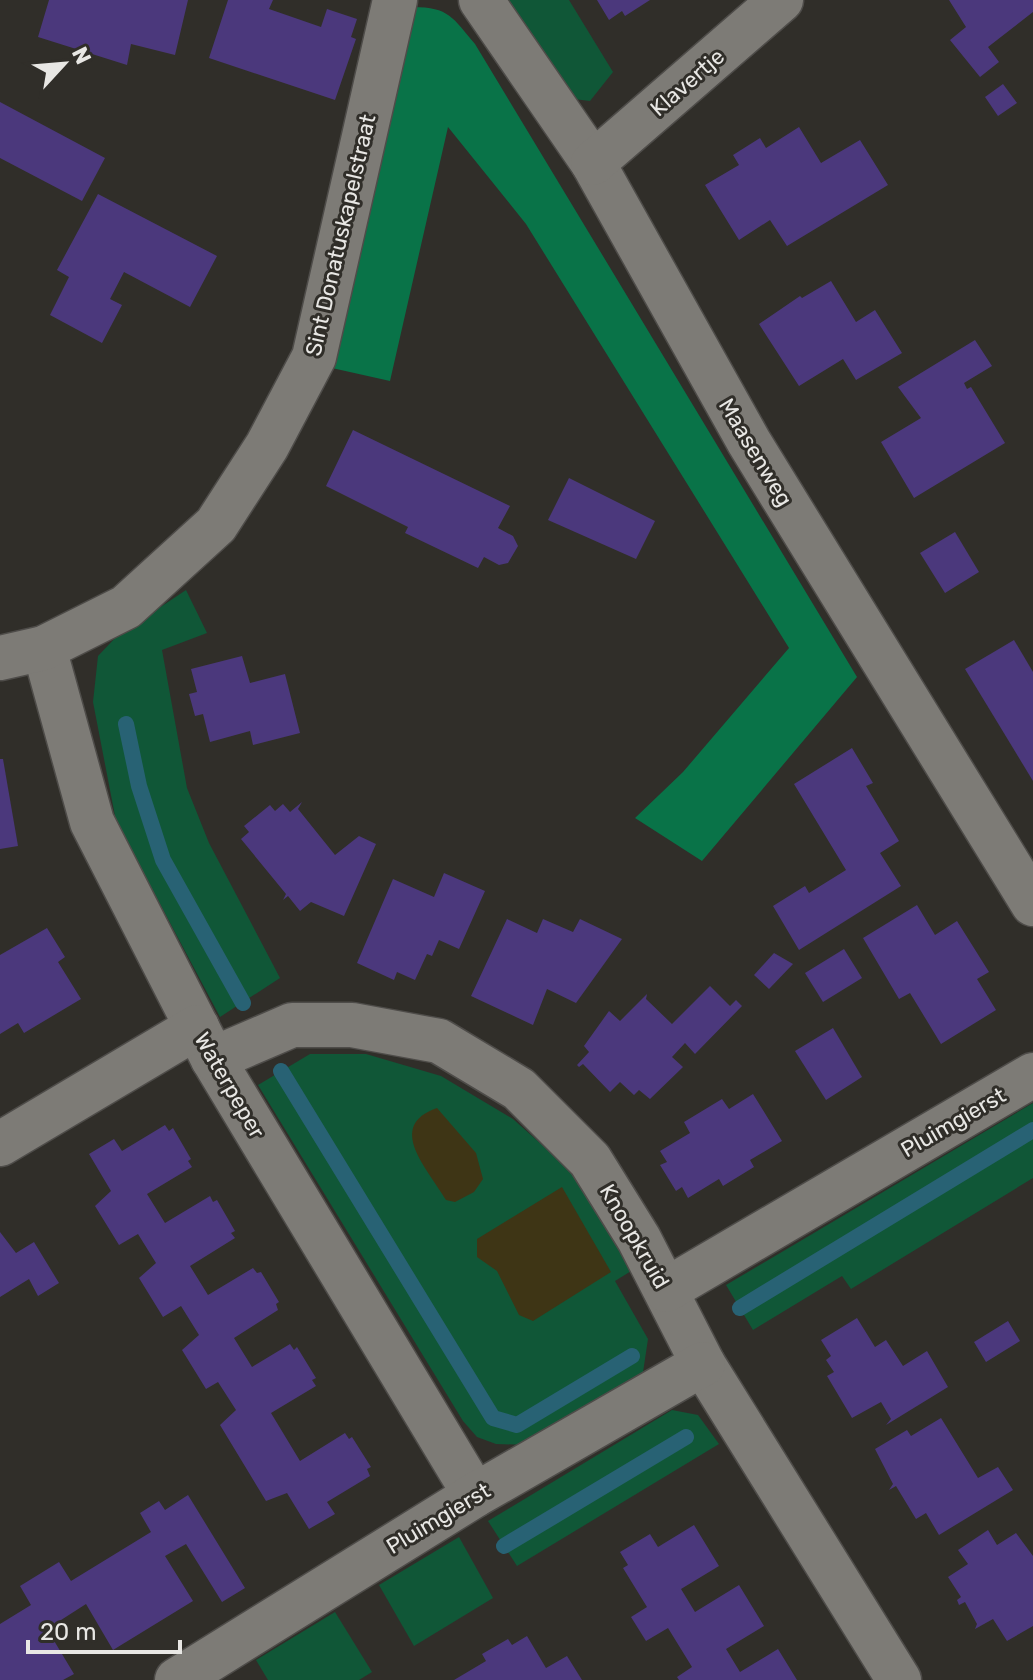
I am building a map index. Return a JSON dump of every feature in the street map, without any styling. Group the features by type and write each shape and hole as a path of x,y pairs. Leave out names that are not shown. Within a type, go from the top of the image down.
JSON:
{"street":[{"name":"Sint Donatuskapelstraat","path":"0,658 44,648 126,607 216,525 267,446 314,357 395,0"},
{"name":"Maasenweg","path":"481,0 593,163 749,442 1033,904"},
{"name":"Klavertje","path":"593,163 781,0"},
{"name":"Waterpeper","path":"44,648 92,822 205,1043 475,1495"},
{"name":"Knoopkruid","path":"0,1144 205,1043 292,1025 352,1025 439,1041 519,1089 590,1160 666,1290 703,1364 899,1680"},
{"name":"Pluimgierst","path":"666,1290 1033,1075"},
{"name":"Pluimgierst","path":"177,1680 475,1495 703,1364"}],"green space":[{"path":"505,0 569,0 613,72 590,101 565,98"},
{"path":"413,7 443,12 475,44 857,677 702,861 635,818 683,772 789,648 526,224 448,127 390,381 332,368"},
{"path":"186,590 207,633 162,650 187,788 209,843 280,978 220,1017 116,821 93,702 98,656 117,636"},
{"path":"310,1054 366,1054 441,1076 513,1119 577,1176 636,1268 615,1281 648,1339 642,1379 529,1445 496,1444 477,1437 463,1421 258,1085"},
{"path":"1033,1103 1033,1178 851,1289 842,1276 753,1330 726,1285"},
{"path":"672,1410 698,1415 719,1444 517,1566 488,1521"},
{"path":"459,1537 493,1598 414,1646 379,1585"},
{"path":"335,1612 372,1672 359,1680 268,1680 256,1660"}],"sand":[{"path":"437,1108 476,1153 483,1179 474,1192 455,1202 446,1200 422,1162 412,1137 414,1126 422,1116"},
{"path":"562,1187 611,1272 533,1321 519,1315 497,1271 477,1257 477,1239"}],"building":[{"path":"49,0 188,0 175,55 131,44 127,65 38,37"},
{"path":"228,0 273,0 269,9 321,27 327,9 357,19 351,37 356,39 335,100 209,58"},
{"path":"597,0 650,0 625,16 622,11 609,20"},
{"path":"949,0 1033,0 1033,12 988,47 999,62 980,77 950,40 966,27"},
{"path":"1003,84 1017,103 998,116 985,97"},
{"path":"0,102 105,158 82,201 0,158"},
{"path":"799,127 821,163 860,140 888,185 787,246 770,220 739,240 705,185 739,165 733,155 760,138 766,148"},
{"path":"98,194 217,256 190,307 124,272 110,299 122,305 102,343 50,315 69,277 57,270"},
{"path":"831,281 856,322 875,310 902,353 856,380 843,359 799,386 759,324 800,296 802,298"},
{"path":"975,340 992,366 964,383 967,389 971,387 1005,443 914,498 881,442 921,418 898,387"},
{"path":"353,430 510,506 498,528 513,536 518,546 508,563 499,565 484,557 478,568 405,533 408,527 326,486"},
{"path":"569,478 655,521 636,559 548,520"},
{"path":"955,532 979,572 945,593 920,553"},
{"path":"1014,640 1033,672 1033,781 965,669"},
{"path":"242,656 250,683 285,674 300,733 253,745 250,731 210,742 203,714 195,716 189,694 197,692 191,669"},
{"path":"852,748 873,783 866,786 899,841 880,853 901,886 799,950 773,906 805,886 809,893 846,870 794,784"},
{"path":"0,759 3,759 18,846 0,849"},
{"path":"302,802 298,809 335,855 359,836 376,844 344,916 311,902 300,911 288,896 283,900 286,894 241,839 249,832 244,826 270,805 275,811 283,804 290,812"},
{"path":"444,873 485,891 459,949 439,940 432,956 427,954 415,980 397,972 394,980 357,963 393,879 434,897"},
{"path":"917,905 935,935 957,921 989,972 977,979 996,1010 941,1044 910,993 899,999 863,938"},
{"path":"507,919 537,933 543,919 573,932 580,919 622,939 576,1003 547,989 533,1025 471,996"},
{"path":"47,928 65,957 58,962 81,999 24,1033 18,1023 0,1034 0,955"},
{"path":"844,949 862,978 823,1002 805,973"},
{"path":"774,953 793,964 769,989 754,975"},
{"path":"710,986 730,1006 736,1000 742,1006 695,1054 685,1043 672,1057 683,1067 650,1099 639,1090 634,1095 620,1082 610,1092 583,1064 577,1065 589,1052 584,1046 609,1011 620,1021 647,994 646,999 672,1024"},
{"path":"833,1028 862,1077 826,1100 795,1051"},
{"path":"753,1094 782,1141 750,1160 754,1167 723,1186 719,1179 688,1198 682,1187 676,1191 660,1165 667,1162 660,1151 690,1133 684,1122 722,1099 729,1109"},
{"path":"165,1125 169,1131 173,1128 191,1159 188,1161 192,1167 147,1194 165,1223 210,1196 213,1202 217,1200 235,1231 231,1233 235,1238 190,1266 208,1295 253,1268 257,1273 261,1272 279,1302 276,1304 278,1310 234,1338 252,1367 290,1344 294,1350 297,1347 316,1378 312,1380 316,1386 271,1413 300,1461 345,1433 349,1439 352,1437 371,1467 367,1469 370,1476 327,1502 335,1514 309,1529 287,1493 266,1501 220,1425 236,1410 218,1382 206,1389 182,1350 199,1335 181,1306 163,1317 139,1278 156,1263 138,1234 119,1245 95,1206 111,1191 89,1154 114,1139 122,1151"},
{"path":"0,1232 16,1253 34,1242 59,1283 38,1296 29,1279 0,1297"},
{"path":"857,1318 875,1347 886,1340 903,1366 927,1351 948,1387 886,1425 891,1419 881,1402 852,1418 827,1376 834,1372 826,1360 831,1356 821,1340"},
{"path":"1008,1321 1020,1341 986,1362 974,1342"},
{"path":"941,1418 978,1478 998,1467 1013,1490 939,1535 926,1513 916,1519 896,1486 889,1490 893,1484 875,1449 907,1430 911,1436"},
{"path":"188,1495 245,1588 222,1602 186,1544 165,1556 193,1601 113,1650 86,1604 47,1629 74,1674 63,1680 0,1680 0,1624 31,1605 20,1586 59,1562 71,1581 151,1532 140,1513 159,1501 165,1510"},
{"path":"694,1525 719,1566 681,1589 695,1612 739,1585 764,1626 726,1649 740,1672 778,1649 797,1680 679,1680 677,1677 692,1667 668,1628 646,1641 631,1617 647,1607 623,1568 628,1565 620,1552 650,1534 658,1547"},
{"path":"988,1530 997,1545 1016,1533 1033,1556 1033,1626 1007,1641 993,1619 975,1629 977,1624 965,1602 959,1605 957,1600 961,1597 948,1577 968,1564 958,1550"},
{"path":"527,1636 546,1668 567,1656 582,1680 454,1680 486,1661 482,1654 508,1639 512,1645"}],"waterway":[{"path":"126,724 139,786 163,860 243,1003"},
{"path":"281,1071 493,1418 517,1425 632,1356"},
{"path":"740,1308 1033,1130"},
{"path":"504,1546 686,1437"}]}
